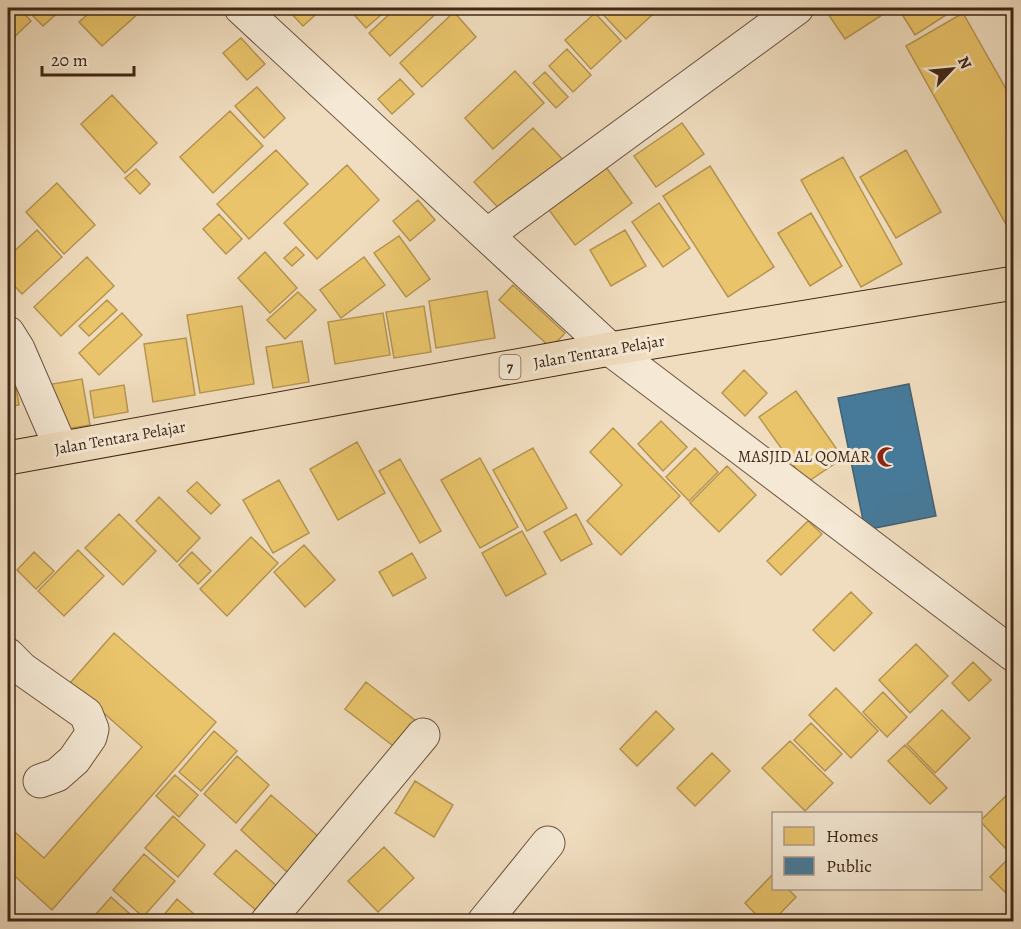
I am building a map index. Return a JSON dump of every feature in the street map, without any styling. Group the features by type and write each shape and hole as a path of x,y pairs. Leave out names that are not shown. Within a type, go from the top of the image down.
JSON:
{"highway":[{"name":"Jalan Tentara Pelajar","path":"8,458 610,350 1014,284"}],"street":[{"path":"241,8 610,350 1014,655"},
{"path":"487,235 797,8"},
{"path":"8,333 18,349 61,448"},
{"path":"8,655 21,669 87,714 92,729 90,737 74,760 57,775 40,781"},
{"path":"267,921 423,735"},
{"path":"484,921 548,843"}],"building: Homes":[{"path":"15,8 19,8 31,21 8,43 8,14"},
{"path":"25,8 63,8 43,26"},
{"path":"95,8 137,8 141,11 102,46 79,22"},
{"path":"286,8 323,8 303,26"},
{"path":"348,8 389,8 366,28"},
{"path":"396,8 442,8 390,56 369,33"},
{"path":"597,8 645,8 652,15 626,39"},
{"path":"824,8 893,8 845,39"},
{"path":"916,8 957,8 915,35 903,16"},
{"path":"454,12 476,37 422,87 400,63"},
{"path":"595,13 621,41 591,69 565,40"},
{"path":"963,13 1014,103 1014,234 1012,235 906,46"},
{"path":"241,38 265,64 247,80 223,53"},
{"path":"567,49 591,75 573,92 549,66"},
{"path":"515,71 544,103 493,149 465,118"},
{"path":"545,72 568,97 556,108 533,83"},
{"path":"400,79 414,94 392,114 378,99"},
{"path":"257,87 285,118 264,138 235,106"},
{"path":"112,95 157,143 125,173 81,124"},
{"path":"230,111 263,146 213,193 180,157"},
{"path":"682,123 704,154 656,187 634,156"},
{"path":"533,128 566,163 507,217 474,182"},
{"path":"276,150 308,184 249,239 217,204"},
{"path":"906,150 941,212 896,238 860,177"},
{"path":"843,157 902,264 861,287 801,180"},
{"path":"347,165 379,200 317,259 284,223"},
{"path":"710,166 774,267 728,297 663,196"},
{"path":"606,167 632,203 575,245 549,210"},
{"path":"136,169 150,184 140,194 125,178"},
{"path":"57,183 95,225 64,254 26,212"},
{"path":"418,200 435,220 410,241 393,221"},
{"path":"659,203 690,248 663,267 632,222"},
{"path":"811,213 842,266 810,286 778,233"},
{"path":"219,214 242,239 226,254 203,229"},
{"path":"37,230 62,257 22,294 8,279 8,257"},
{"path":"625,230 646,266 611,286 590,250"},
{"path":"399,236 430,279 406,297 374,253"},
{"path":"296,247 304,255 292,266 284,258"},
{"path":"265,252 297,288 270,313 238,278"},
{"path":"87,257 114,286 61,336 34,307"},
{"path":"364,257 385,285 341,318 320,290"},
{"path":"513,285 565,333 551,348 499,300"},
{"path":"487,291 495,338 436,348 429,301"},
{"path":"298,292 316,310 285,339 267,320"},
{"path":"107,300 117,310 89,336 79,326"},
{"path":"242,306 254,384 200,393 187,315"},
{"path":"424,306 431,352 394,358 386,312"},
{"path":"122,313 142,335 99,375 79,353"},
{"path":"383,313 390,355 335,364 328,322"},
{"path":"186,338 195,395 153,402 144,344"},
{"path":"302,341 309,382 273,388 266,347"},
{"path":"10,352 19,405 8,407 8,353"},
{"path":"744,370 767,393 745,416 722,393"},
{"path":"82,379 90,425 60,430 52,384"},
{"path":"124,385 128,412 94,418 90,391"},
{"path":"796,391 843,458 806,483 759,417"},
{"path":"661,421 687,447 663,471 638,444"},
{"path":"613,428 680,496 621,555 587,521 622,485 590,452"},
{"path":"357,442 385,493 338,520 310,469"},
{"path":"533,448 567,508 527,531 493,470"},
{"path":"695,448 718,472 689,501 666,477"},
{"path":"480,458 518,527 480,548 441,480"},
{"path":"400,459 441,531 420,543 379,471"},
{"path":"727,466 756,495 719,532 690,503"},
{"path":"279,480 309,533 273,553 243,500"},
{"path":"197,482 220,505 211,514 187,491"},
{"path":"159,497 200,538 177,562 136,521"},
{"path":"119,514 156,551 123,585 85,548"},
{"path":"576,514 592,544 561,561 544,532"},
{"path":"808,521 822,534 781,575 767,561"},
{"path":"522,531 546,574 506,596 482,553"},
{"path":"251,537 278,563 227,616 200,589"},
{"path":"304,545 335,580 305,607 274,572"},
{"path":"78,550 104,576 64,616 38,591"},
{"path":"34,552 54,571 36,589 17,570"},
{"path":"192,552 211,571 198,584 179,565"},
{"path":"412,553 426,578 393,596 379,572"},
{"path":"851,592 872,613 834,651 813,630"},
{"path":"114,633 216,722 52,910 8,870 8,826 44,858 142,747 70,683"},
{"path":"916,644 948,676 910,713 879,680"},
{"path":"973,662 991,680 969,701 952,683"},
{"path":"366,682 416,721 396,748 345,709"},
{"path":"836,688 878,731 851,758 809,715"},
{"path":"883,692 907,717 887,737 863,712"},
{"path":"942,710 970,738 935,773 907,744"},
{"path":"656,711 674,729 637,766 620,749"},
{"path":"811,723 842,754 825,771 794,740"},
{"path":"214,731 237,751 201,791 179,772"},
{"path":"790,741 833,783 805,811 762,768"},
{"path":"905,745 947,788 930,804 888,761"},
{"path":"712,753 730,771 695,806 677,788"},
{"path":"237,756 269,785 236,823 204,794"},
{"path":"175,775 198,795 179,817 156,796"},
{"path":"415,781 453,805 434,837 395,813"},
{"path":"1014,788 1014,840 1005,848 982,823 982,819"},
{"path":"271,795 319,837 288,873 241,830"},
{"path":"173,816 205,845 178,877 145,848"},
{"path":"384,847 414,878 378,912 348,881"},
{"path":"236,850 278,887 257,911 214,874"},
{"path":"1014,853 1014,901 990,877"},
{"path":"144,854 175,881 143,917 113,890"},
{"path":"772,875 772,890 789,890 796,897 772,922 763,922 745,903"},
{"path":"111,897 139,922 89,922"},
{"path":"177,899 203,922 158,922"}],"building: Public":[{"name":"MASJID AL QOMAR","path":"909,384 936,516 865,530 838,398"}],"place":[{"name":"MASJID AL QOMAR","path":"887,457"}]}
